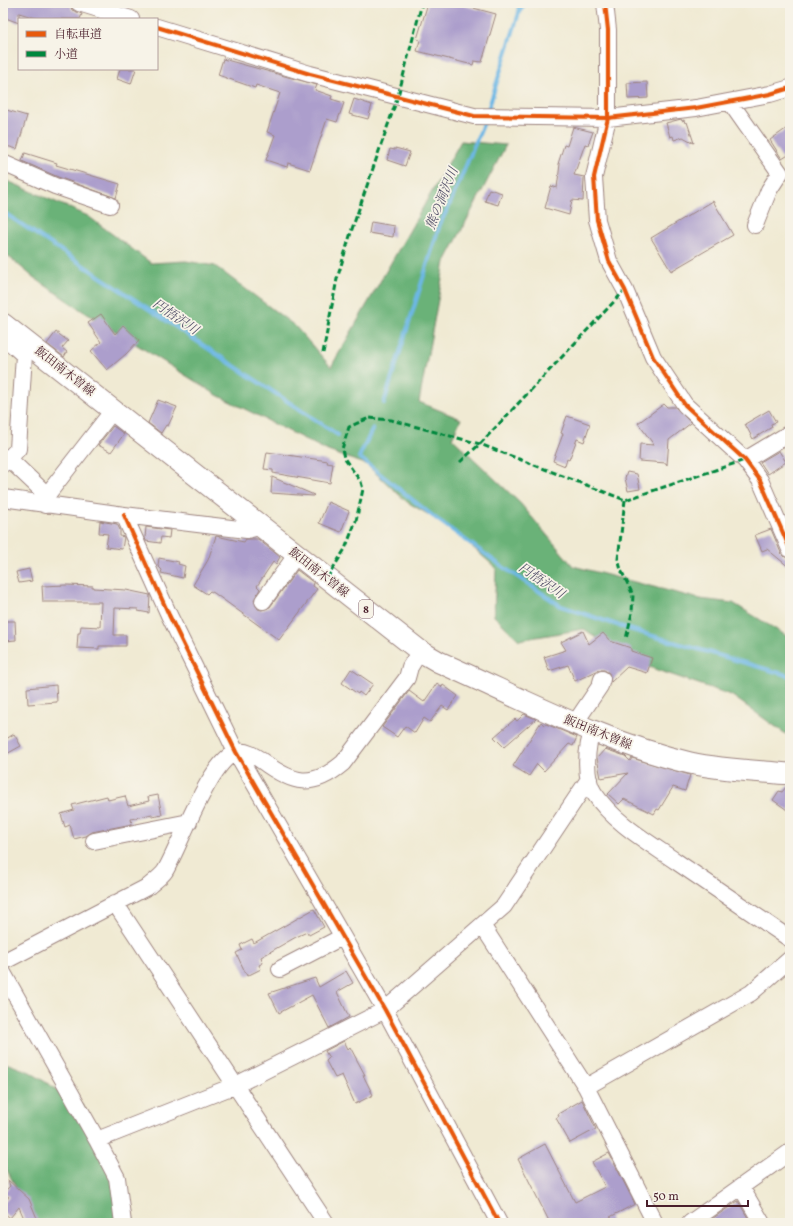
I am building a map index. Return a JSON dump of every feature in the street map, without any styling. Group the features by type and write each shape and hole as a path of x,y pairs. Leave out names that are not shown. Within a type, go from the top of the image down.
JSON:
{"main road":[{"name":"飯田南木曽線","path":"3,324 114,409 420,651 439,662 584,727 642,749 691,763 790,774"}],"street":[{"path":"79,3 128,18"},
{"path":"605,3 608,30 608,118 594,177 597,220 610,261 625,290 653,357 685,405 745,460 760,480 790,549"},
{"path":"158,27 310,74 474,116 608,118 696,108 770,94 790,88"},
{"path":"730,102 780,173 769,190 755,225"},
{"path":"3,163 55,186 110,206"},
{"path":"3,336 24,355 18,449 5,460 46,500"},
{"path":"46,500 114,409"},
{"path":"745,460 790,433"},
{"path":"3,498 46,500 124,515 248,530 262,526"},
{"path":"124,515 169,615 236,752 385,1010 494,1222"},
{"path":"263,601 297,554"},
{"path":"3,962 149,886 164,872 208,783 220,764 236,752 245,752 255,756 287,777 298,781 318,780 330,774 343,763 407,678 410,667 420,651"},
{"path":"602,679 584,727 589,739 587,759 589,779 593,792 623,824 790,939"},
{"path":"97,1140 236,1085 385,1010 504,906 589,779"},
{"path":"94,841 189,822"},
{"path":"115,903 326,1223"},
{"path":"482,925 586,1087 655,1223"},
{"path":"280,969 342,937"},
{"path":"586,1087 751,993 790,959"},
{"path":"3,973 117,1178 122,1223"},
{"path":"690,1223 790,1152"},
{"path":"741,1187 762,1223"}],"green space":[{"path":"461,141 506,145 445,262 419,402 461,419 452,438 520,503 573,566 700,599 733,603 790,638 790,737 731,695 631,661 584,629 519,640 494,616 496,568 450,527 407,502 367,465 328,451 217,395 78,308 33,277 3,252 3,179 88,216 151,263 186,261 215,266 295,326 331,367"},
{"path":"3,1062 30,1072 84,1107 106,1163 135,1223 35,1223 3,1163"}],"building":[{"path":"3,3 70,3 72,10 82,14 80,18 36,18 19,13 18,23 3,17"},
{"path":"428,3 458,4 496,14 482,62 474,61 473,65 417,51 420,40 417,39"},
{"path":"223,59 317,85 315,90 332,96 331,99 344,103 337,122 327,119 310,170 288,163 287,167 266,160 275,135 267,132 280,93 256,85 255,88 218,75"},
{"path":"120,70 136,70 131,84 117,79"},
{"path":"647,82 648,98 628,99 627,83"},
{"path":"354,99 372,105 368,119 349,114"},
{"path":"3,109 27,116 17,149 3,145"},
{"path":"681,119 682,121 684,120 685,123 687,122 694,143 683,137 674,140 673,136 670,137 666,123"},
{"path":"790,126 790,154 782,159 770,140"},
{"path":"573,127 593,132 588,145 585,144 574,175 584,177 583,201 572,200 569,215 545,208 551,186 557,188 560,164 558,164 564,145 567,146"},
{"path":"395,148 410,152 405,166 387,160 390,149 395,150"},
{"path":"25,153 57,163 56,165 120,184 116,198 58,177 22,161"},
{"path":"489,189 502,193 498,205 485,201"},
{"path":"713,201 733,235 671,271 651,238"},
{"path":"371,222 394,226 393,237 369,233"},
{"path":"101,314 115,334 123,325 139,340 126,354 107,370 91,351 101,342 88,323"},
{"path":"56,332 68,341 62,348 67,352 64,357 47,344"},
{"path":"158,400 177,407 168,426 166,425 161,433 148,423"},
{"path":"664,404 667,407 675,407 691,423 669,440 667,465 666,463 639,461 640,444 654,445 638,423"},
{"path":"769,410 776,422 771,424 772,427 753,439 745,424"},
{"path":"567,416 590,424 584,442 577,439 569,460 567,459 565,466 553,461 563,434 561,433"},
{"path":"113,426 124,434 111,452 98,445"},
{"path":"779,451 786,462 768,474 760,462"},
{"path":"267,452 328,461 327,463 333,464 330,483 273,473 273,470 264,469"},
{"path":"627,472 637,474 640,489 628,491 625,478"},
{"path":"272,477 314,495 271,493"},
{"path":"328,502 349,511 341,532 319,523"},
{"path":"100,521 117,524 120,530 120,536 124,537 122,549 106,547 108,534 99,533"},
{"path":"146,527 170,530 169,538 161,537 160,543 146,541"},
{"path":"771,529 781,553 785,557 790,558 790,568 767,549 762,551 755,535"},
{"path":"216,536 244,542 246,539 258,539 280,557 276,564 273,562 257,586 260,589 254,600 258,609 262,610 270,607 297,570 314,583 313,586 317,589 279,640 214,593 210,591 207,594 193,585 208,560"},
{"path":"159,558 179,562 178,564 185,566 183,578 161,573 162,570 158,566"},
{"path":"29,569 32,581 19,583 16,572"},
{"path":"42,586 93,586 93,588 126,590 150,595 149,613 138,611 138,609 115,608 114,635 126,635 126,646 99,646 99,649 77,648 78,633 80,633 81,626 100,627 101,602 43,602"},
{"path":"4,621 15,621 16,640 5,641"},
{"path":"583,631 589,644 603,633 610,641 631,648 631,651 652,658 647,673 627,667 611,682 609,673 604,670 599,670 575,681 568,665 549,671 544,657 566,650 561,642"},
{"path":"351,669 373,684 364,696 359,692 358,694 342,683"},
{"path":"437,683 442,687 443,685 458,696 448,710 442,706 430,722 424,718 415,733 405,726 397,737 382,727 409,691 424,702"},
{"path":"56,685 57,702 28,704 27,688"},
{"path":"524,714 536,719 504,747 494,737 515,719 517,721"},
{"path":"541,722 544,725 546,724 577,737 573,746 569,744 544,771 537,764 529,776 513,766"},
{"path":"14,734 21,746 3,756 3,741"},
{"path":"605,749 625,756 630,761 632,758 690,775 685,791 673,787 659,810 657,809 654,814 624,799 619,804 608,794 628,773 601,778 597,758"},
{"path":"787,786 790,786 790,812 773,800 779,791 782,792"},
{"path":"158,795 162,815 152,817 152,814 131,819 132,824 92,832 86,836 74,839 70,825 65,827 61,814 74,810 72,805 107,796 108,800 125,796 128,806 149,801 148,797"},
{"path":"314,909 324,927 309,935 307,932 296,937 261,957 263,963 259,965 261,969 247,976 236,953 242,950 240,945 252,939 254,943"},
{"path":"346,971 353,983 337,992 349,1017 329,1028 312,995 279,1013 269,993 315,978 319,987"},
{"path":"344,1041 348,1049 350,1047 365,1075 363,1075 373,1095 355,1104 342,1075 335,1078 326,1061 329,1058 325,1051"},
{"path":"582,1100 596,1129 570,1143 556,1118 559,1116 558,1114"},
{"path":"545,1144 575,1202 605,1187 592,1162 609,1153 635,1204 610,1217 611,1223 550,1223 518,1159"},
{"path":"8,1180 29,1199 39,1223 26,1223 19,1207 10,1218 3,1212 3,1204 9,1197 4,1192 10,1186"},
{"path":"738,1201 751,1223 706,1223"}],"waterway":[{"name":"熊の洞沢川","path":"487,113 519,13 518,3"},
{"name":"熊の洞沢川","path":"519,13 525,3"},
{"name":"熊の洞沢川","path":"384,403 440,224 485,120"},
{"name":"円悟沢川","path":"3,212 338,435"},
{"name":"円悟沢川","path":"373,428 359,457 438,520 503,567 561,606 629,629 790,676"}],"marked path":[{"path":"323,353 337,279 352,229 398,96 422,3"},
{"path":"460,462 480,444 625,290"},
{"path":"327,578 345,549 356,521 363,489 361,482 344,458 342,449 349,427 369,418 391,420 480,444 625,500 745,460"},
{"path":"625,500 618,559 621,570 633,595 632,613 626,639"}],"cycle path":[{"path":"605,3 608,30 608,118 594,177 597,220 609,261 625,290 653,357 685,405 745,460 760,480 790,549"},
{"path":"158,27 310,74 474,116 608,118 696,108 770,94 790,88"},
{"path":"124,515 169,615 236,752 385,1010 499,1223"}]}
